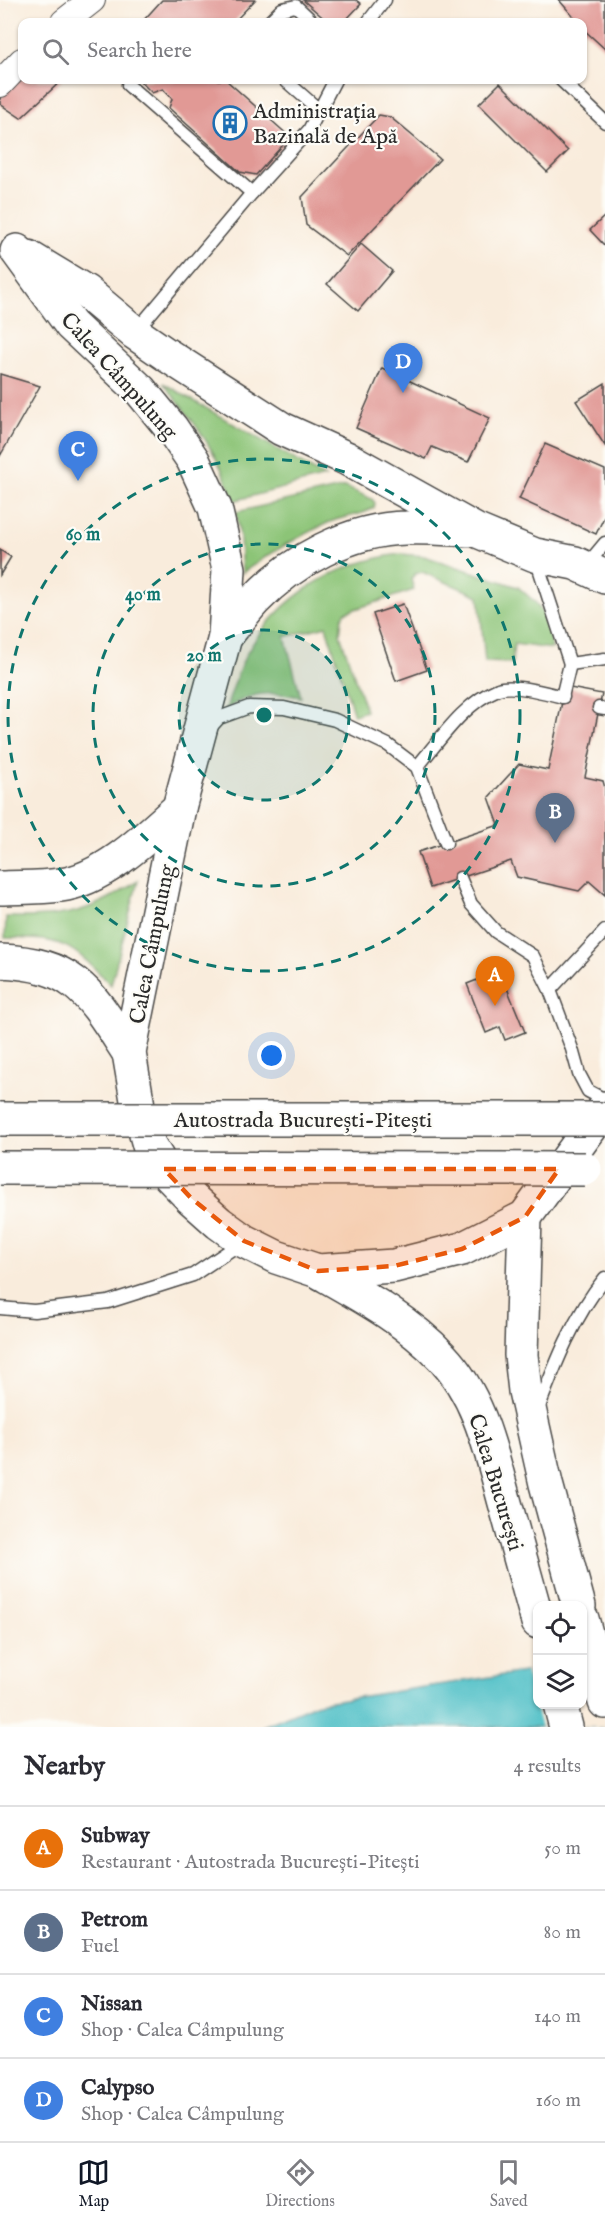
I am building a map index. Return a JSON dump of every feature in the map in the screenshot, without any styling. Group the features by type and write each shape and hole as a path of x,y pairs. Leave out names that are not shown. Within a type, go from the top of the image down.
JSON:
{"main road":[{"name":"Calea Câmpulung","path":"8,244 86,292 135,333 282,429 346,458 476,530 535,555 575,563 595,573"},
{"name":"Calea Câmpulung","path":"8,244 71,325 140,390 172,429 193,460 215,508 229,569 225,637 178,808 129,1053 138,1106 149,1145 166,1172 190,1198 219,1223 244,1241 276,1257 318,1271 394,1266 462,1249 525,1217 605,1108"},
{"path":"225,637 268,587 324,549 365,534 404,528 476,530"},
{"path":"0,888 62,885 90,875 110,864 142,840 178,808"},
{"path":"0,961 31,963 60,972 86,991 97,1003 129,1053"},
{"name":"Autostrada București-Pitești","path":"0,1119 605,1119"},
{"path":"0,1168 605,1169"},
{"name":"Calea București","path":"525,1217 521,1355 532,1427 578,1601"},
{"name":"Calea București","path":"318,1271 384,1309 419,1335 443,1358 467,1389 490,1444 533,1607"},
{"path":"587,1637 605,1702"},
{"path":"561,1709 566,1727"}],"street":[{"path":"69,18 92,0"},
{"path":"0,84 18,65"}],"lane":[{"path":"371,18 385,0"},
{"path":"274,18 282,9 296,6 309,18"},
{"path":"290,84 320,110"},
{"path":"135,333 252,193 309,130 333,84"},
{"path":"565,84 605,122"},
{"path":"128,85 252,193"},
{"path":"595,573 605,543"},
{"path":"417,767 456,722 479,701 500,688 534,690 563,697 570,664 535,555"},
{"path":"570,664 605,659"},
{"path":"196,743 219,718 249,707 284,708 335,720 388,745 417,767 446,843"},
{"path":"460,878 471,904 496,932 533,956 550,990 579,1074 588,1091 605,1100"},
{"path":"550,990 605,931"},
{"path":"0,1308 34,1311 108,1302 193,1275 244,1241"},
{"path":"532,1427 553,1368 571,1330 605,1278"}],"highlighted area":[{"path":"164,1169 559,1169 525,1217 462,1249 394,1266 318,1271 244,1241 191,1198"}],"green space":[{"path":"163,383 325,477 233,501 228,484 213,453 195,424"},
{"path":"345,487 372,499 375,503 374,508 318,527 284,545 242,573 236,512"},
{"path":"401,554 424,556 518,587 535,602 545,616 552,649 514,644 512,663 485,662 479,596 422,572 415,574 411,579 414,590 346,612 342,618 340,634 366,711 354,715 326,626 285,637 301,697 262,694 245,699 226,709 247,653 260,632 293,598 312,585 355,565"},
{"path":"138,881 111,985 86,960 65,946 41,940 5,938 6,917 60,915 75,912 104,901"}],"water":[{"path":"533,1671 533,1709 587,1709 605,1727 261,1727 318,1703"}],"pier":[{"path":"605,1657 605,1727 541,1727 536,1709 587,1709 587,1659"},
{"path":"533,1668 533,1698 525,1669"}],"building":[{"path":"162,0 255,0 238,18 146,18"},
{"path":"303,0 356,0 361,4 348,18 323,18"},
{"path":"559,0 605,0 605,49 587,33 587,18 575,18"},
{"path":"18,77 18,84 58,84 21,118 0,104 0,99"},
{"name":"Administrația Bazinală de Apă","path":"143,84 230,84 290,137 256,175 240,172 169,108 172,99 163,89 152,93"},
{"path":"501,84 568,151 547,172 479,104"},
{"path":"379,115 390,117 440,159 347,256 306,225 302,197"},
{"path":"605,216 605,246 590,230"},
{"path":"361,244 392,271 358,311 327,284"},
{"path":"382,368 490,418 468,462 432,447 426,459 356,428"},
{"path":"0,374 40,386 0,456"},
{"path":"605,383 605,446 576,401"},
{"path":"545,444 605,470 605,515 596,534 519,499"},
{"path":"0,550 11,557 0,575"},
{"path":"403,604 427,670 396,681 373,614"},
{"path":"565,687 602,694 585,777 603,781 605,788 605,895 589,881 579,891 517,877 511,861 430,888 418,852 499,825 489,797 519,764 548,770"},
{"path":"500,971 525,1032 505,1040 500,1027 486,1033 467,984"}],"place":[{"name":"Administrația Bazinală de Apă","path":"230,123"},
{"name":"Calypso","path":"403,393"},
{"name":"Nissan","path":"78,481"},
{"name":"Petrom","path":"555,843"},
{"name":"Subway","path":"495,1006"}]}
